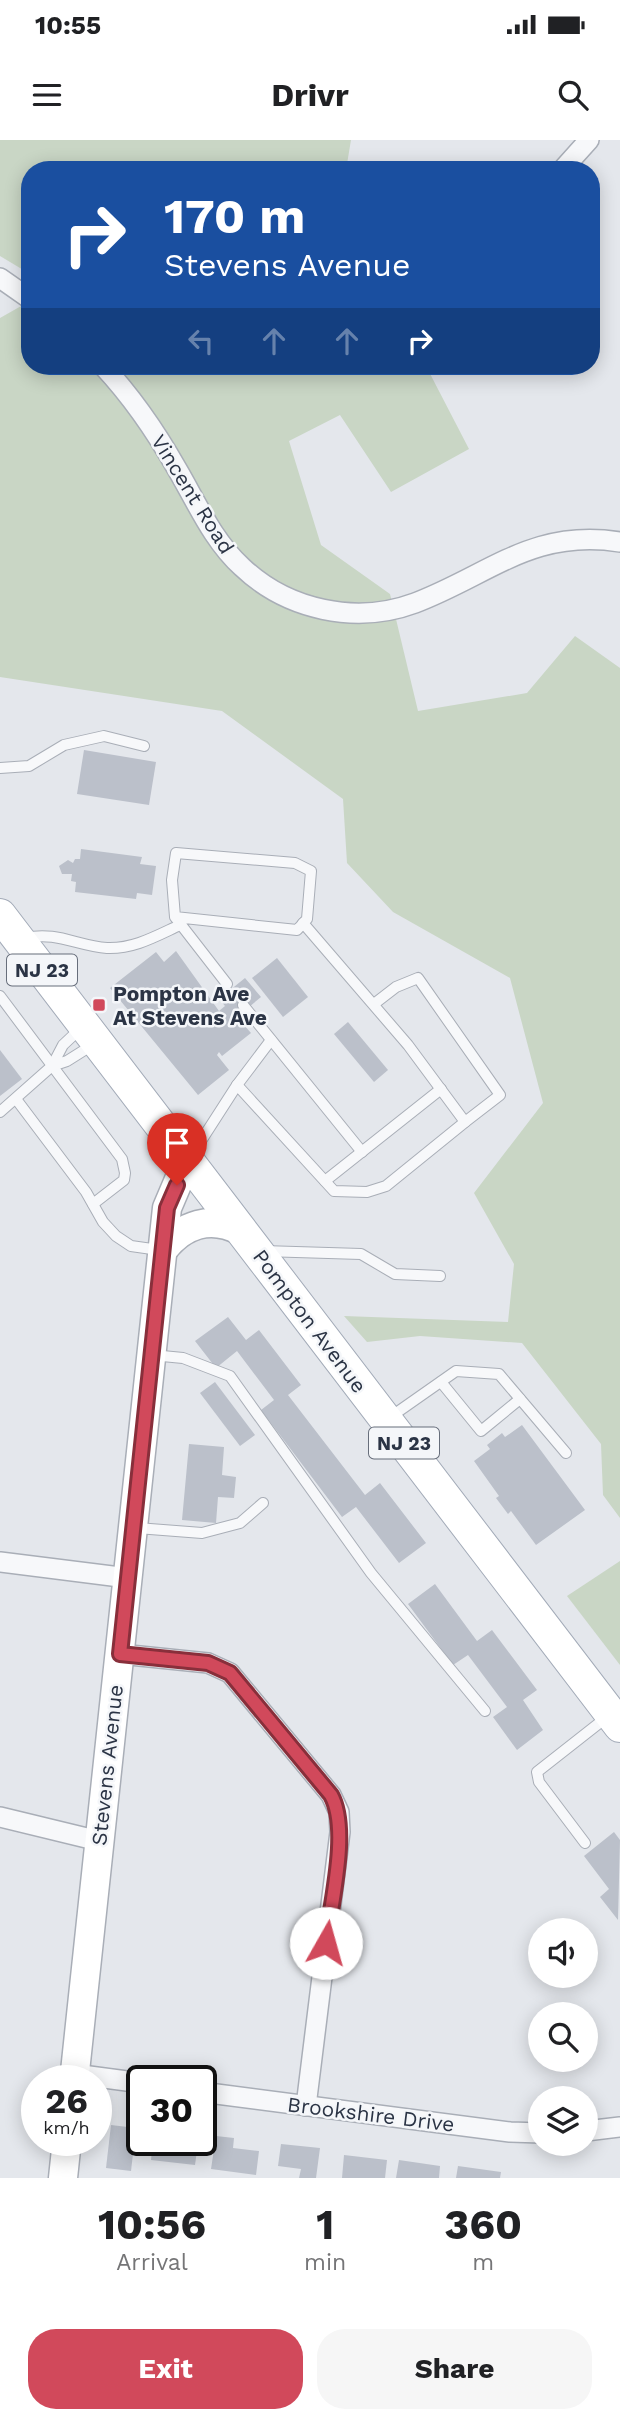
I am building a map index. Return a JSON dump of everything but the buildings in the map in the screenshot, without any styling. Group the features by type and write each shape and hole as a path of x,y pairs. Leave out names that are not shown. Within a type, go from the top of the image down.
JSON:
{"main road":[{"name":"Pompton Avenue","path":"0,915 615,1721"},
{"name":"Stevens Avenue","path":"75,2065 167,1208 187,1161"},
{"path":"163,1250 177,1234 196,1224 215,1222 249,1241"},
{"path":"63,2178 65,2156"}],"street":[{"path":"570,161 589,140"},
{"path":"0,278 21,293"},
{"name":"Vincent Road","path":"110,375 151,425 228,553 269,589 302,604 358,613 395,609 430,597 512,555 532,548 574,540 620,542"},
{"path":"0,1562 128,1578"},
{"path":"120,1654 208,1663 230,1673 335,1803 340,1832 306,2106"},
{"path":"0,1817 99,1841"},
{"name":"Brookshire Drive","path":"217,2094 528,2133"},
{"path":"598,2130 620,2127"}],"lane":[{"path":"0,768 29,766 64,746 104,736 144,746"},
{"path":"19,940 42,934 106,948 134,946 177,921 297,930 307,919 311,871 295,863 176,853 172,880 177,921 227,985"},
{"path":"303,923 374,1004 465,1122"},
{"path":"237,1085 334,1191 367,1192 386,1186 500,1095 418,978 396,987 374,1004"},
{"path":"0,996 122,1159 124,1180 93,1204"},
{"path":"243,1005 362,1152"},
{"path":"3,1110 52,1066 62,1045 91,1034"},
{"path":"52,1066 74,1058 91,1034"},
{"path":"187,1161 237,1085 271,1040"},
{"path":"325,1181 441,1089"},
{"path":"16,1099 93,1204 103,1222 116,1236 131,1246 163,1250"},
{"path":"249,1241 361,1254 395,1274 440,1276"},
{"path":"152,1355 183,1358 230,1376 371,1573 485,1711"},
{"path":"386,1420 456,1371 499,1374 566,1453"},
{"path":"441,1381 481,1431 520,1399"},
{"path":"133,1527 202,1532 240,1523 263,1503"},
{"path":"585,1843 539,1782 537,1772 615,1721"}],"green space":[{"path":"0,140 351,140 348,161 21,161 21,269 0,256"},
{"path":"21,306 21,375 431,375 469,449 391,492 340,415 289,441 321,545 390,594 418,711 527,693 575,636 620,668 620,1518 603,1495 601,1444 522,1343 420,1336 367,1342 344,1316 508,1322 514,1264 474,1193 543,1103 510,978 393,912 347,863 343,799 222,711 0,677 0,318"},
{"path":"620,1561 620,1665 567,1596"}],"place":[{"name":"Pompton Ave At Stevens Ave","path":"99,1005"}],"route":[{"path":"177,1185 167,1208 120,1654 208,1663 223,1668 237,1678 331,1795 339,1812 340,1832 326,1943"}]}
